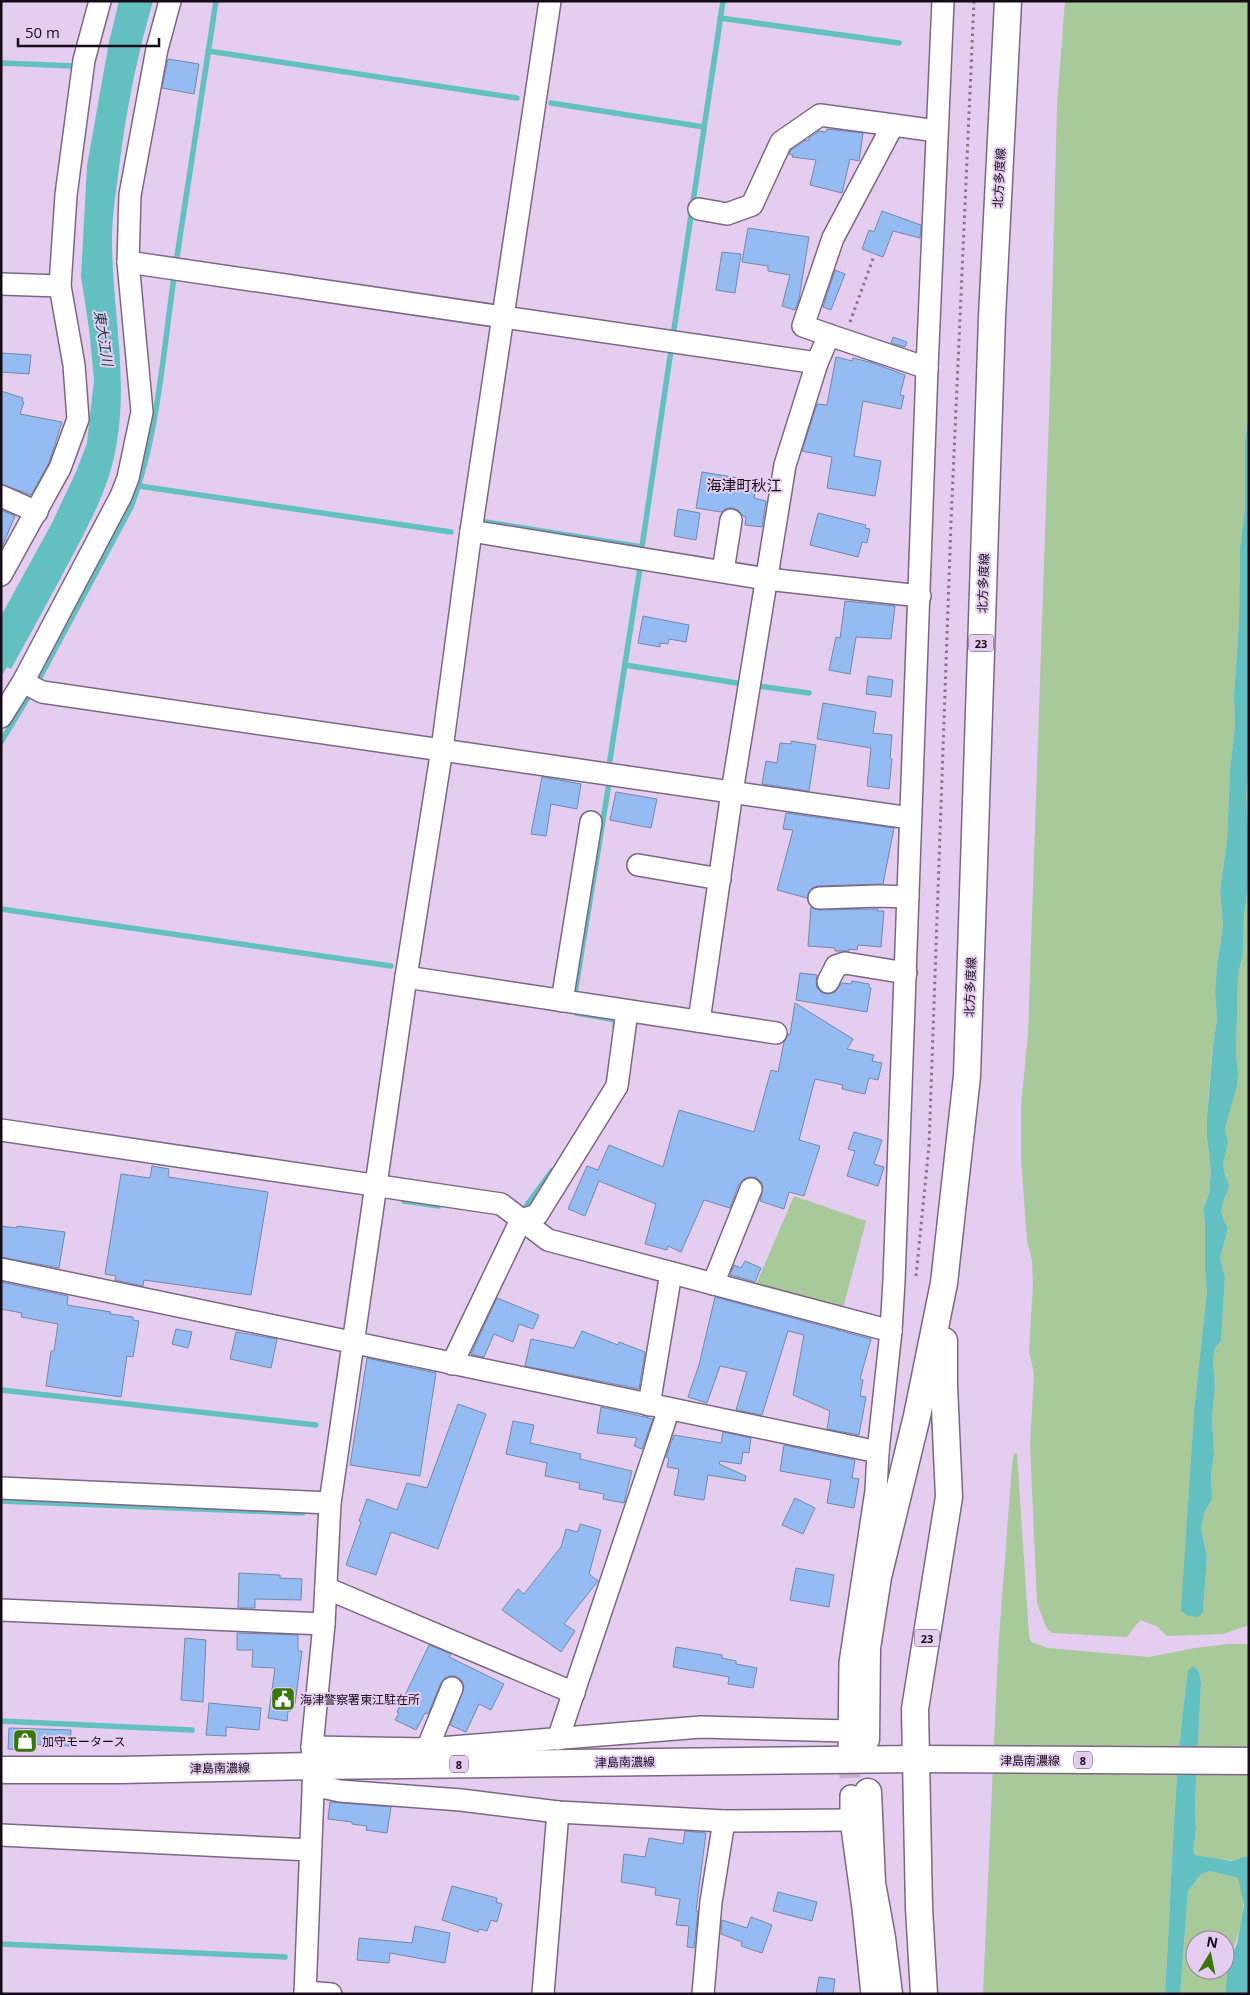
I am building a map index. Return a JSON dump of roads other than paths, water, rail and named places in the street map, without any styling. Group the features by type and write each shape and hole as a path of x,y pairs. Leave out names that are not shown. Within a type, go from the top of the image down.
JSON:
{"main road":[{"name":"北方多度線","path":"944,1283 967,1076 992,317 1008,1"},
{"path":"855,1742 878,1577 917,1416 944,1283"},
{"name":"23","path":"924,1994 919,1908 915,1709 949,1497 944,1386 944,1283"},
{"name":"津島南濃線","path":"1,1770 129,1770 917,1759 1249,1761"},
{"path":"860,1794 890,1994"}],"street":[{"path":"1,575 60,468 78,419 74,365 60,286 66,194 84,60 100,1"},
{"path":"1,717 23,682 121,496 128,478 142,412 128,262 130,195 157,49 170,1"},
{"path":"330,1994 305,1993 313,1766 324,1624 330,1503 406,977 442,749 471,530 550,1"},
{"path":"313,1766 427,1749 701,1727 855,1742 850,1663 876,1491 878,1452 891,1331 906,973 927,368 943,1"},
{"path":"698,209 727,214 752,206 781,142 820,115 938,131"},
{"path":"893,125 833,238 803,326 927,368"},
{"path":"128,262 816,363"},
{"path":"1,284 60,286"},
{"path":"699,1021 732,792 785,465 816,363 836,337"},
{"path":"1,496 37,512"},
{"path":"723,572 731,520"},
{"path":"471,530 723,572 920,596"},
{"path":"23,682 42,692 910,818"},
{"path":"562,1001 591,822"},
{"path":"638,865 720,879"},
{"path":"819,898 908,897"},
{"path":"828,982 836,966 846,963 906,973"},
{"path":"406,977 776,1033"},
{"path":"452,1364 521,1220 537,1215 617,1086 627,1011"},
{"path":"1,1130 501,1204 548,1240 891,1331"},
{"path":"713,1284 751,1189"},
{"path":"1,1269 878,1452"},
{"path":"649,1405 671,1273"},
{"path":"558,1739 669,1409"},
{"path":"1,1488 330,1503"},
{"path":"326,1588 574,1694"},
{"path":"1,1610 324,1624"},
{"path":"427,1749 452,1688"},
{"path":"313,1766 340,1791 461,1800 558,1812 724,1821 851,1820"},
{"path":"860,1794 851,1820 872,1994"},
{"path":"543,1994 558,1812"},
{"path":"704,1994 712,1902 724,1821"},
{"path":"1,1835 310,1850"}],"water":[{"name":"東大江川","path":"119,1 153,1 137,63 115,195 112,240 121,395 116,447 110,474 89,524 11,669 7,667 1,677 1,616 52,523 76,472 87,443 94,380 81,276 87,166 109,42"},
{"path":"1249,414 1249,768 1246,792 1249,842 1248,887 1244,916 1243,952 1238,975 1237,1085 1225,1128 1228,1144 1223,1164 1229,1186 1221,1211 1228,1228 1220,1258 1225,1277 1221,1341 1215,1348 1213,1360 1215,1387 1212,1417 1214,1454 1211,1474 1212,1499 1205,1511 1201,1528 1207,1557 1203,1612 1198,1617 1189,1616 1181,1611 1194,1411 1207,1291 1203,1209 1209,1194 1211,1172 1207,1118 1217,1018 1215,993 1217,965 1223,926 1220,890 1227,841 1230,770 1235,726 1234,696 1239,622 1240,548 1245,509 1245,441"},
{"path":"1193,1666 1198,1670 1201,1682 1195,1804 1196,1830 1193,1851 1195,1855 1231,1861 1249,1856 1249,1994 1225,1994 1226,1980 1235,1980 1235,1948 1244,1905 1238,1878 1210,1871 1201,1874 1188,1891 1180,1994 1165,1994 1179,1751 1188,1670"}],"waterway":[{"path":"176,263 216,1"},
{"path":"673,336 723,1"},
{"path":"720,18 899,43"},
{"path":"208,51 517,98"},
{"path":"1,63 74,66"},
{"path":"551,103 704,127"},
{"path":"38,681 131,507 148,452 154,423 174,277"},
{"path":"486,522 642,547 671,350"},
{"path":"139,486 451,532"},
{"path":"609,766 640,568"},
{"path":"625,665 743,684 743,687"},
{"path":"758,686 809,693"},
{"path":"1,742 27,699"},
{"path":"571,993 575,993 609,783"},
{"path":"1,909 391,966"},
{"path":"576,1013 616,1020 615,1026"},
{"path":"527,1205 552,1171"},
{"path":"404,1201 439,1206"},
{"path":"1,1390 316,1425"},
{"path":"1,1501 303,1513"},
{"path":"1,1721 192,1730"},
{"path":"1,1944 285,1957"}],"tunnel":[{"path":"849,1757 851,1796"}],"place":[{"name":"海津警察署東江駐在所","path":"283,1699"},
{"name":"加守モータース","path":"25,1741"}],"district":[{"name":"海津町秋江","path":"744,485"}]}
